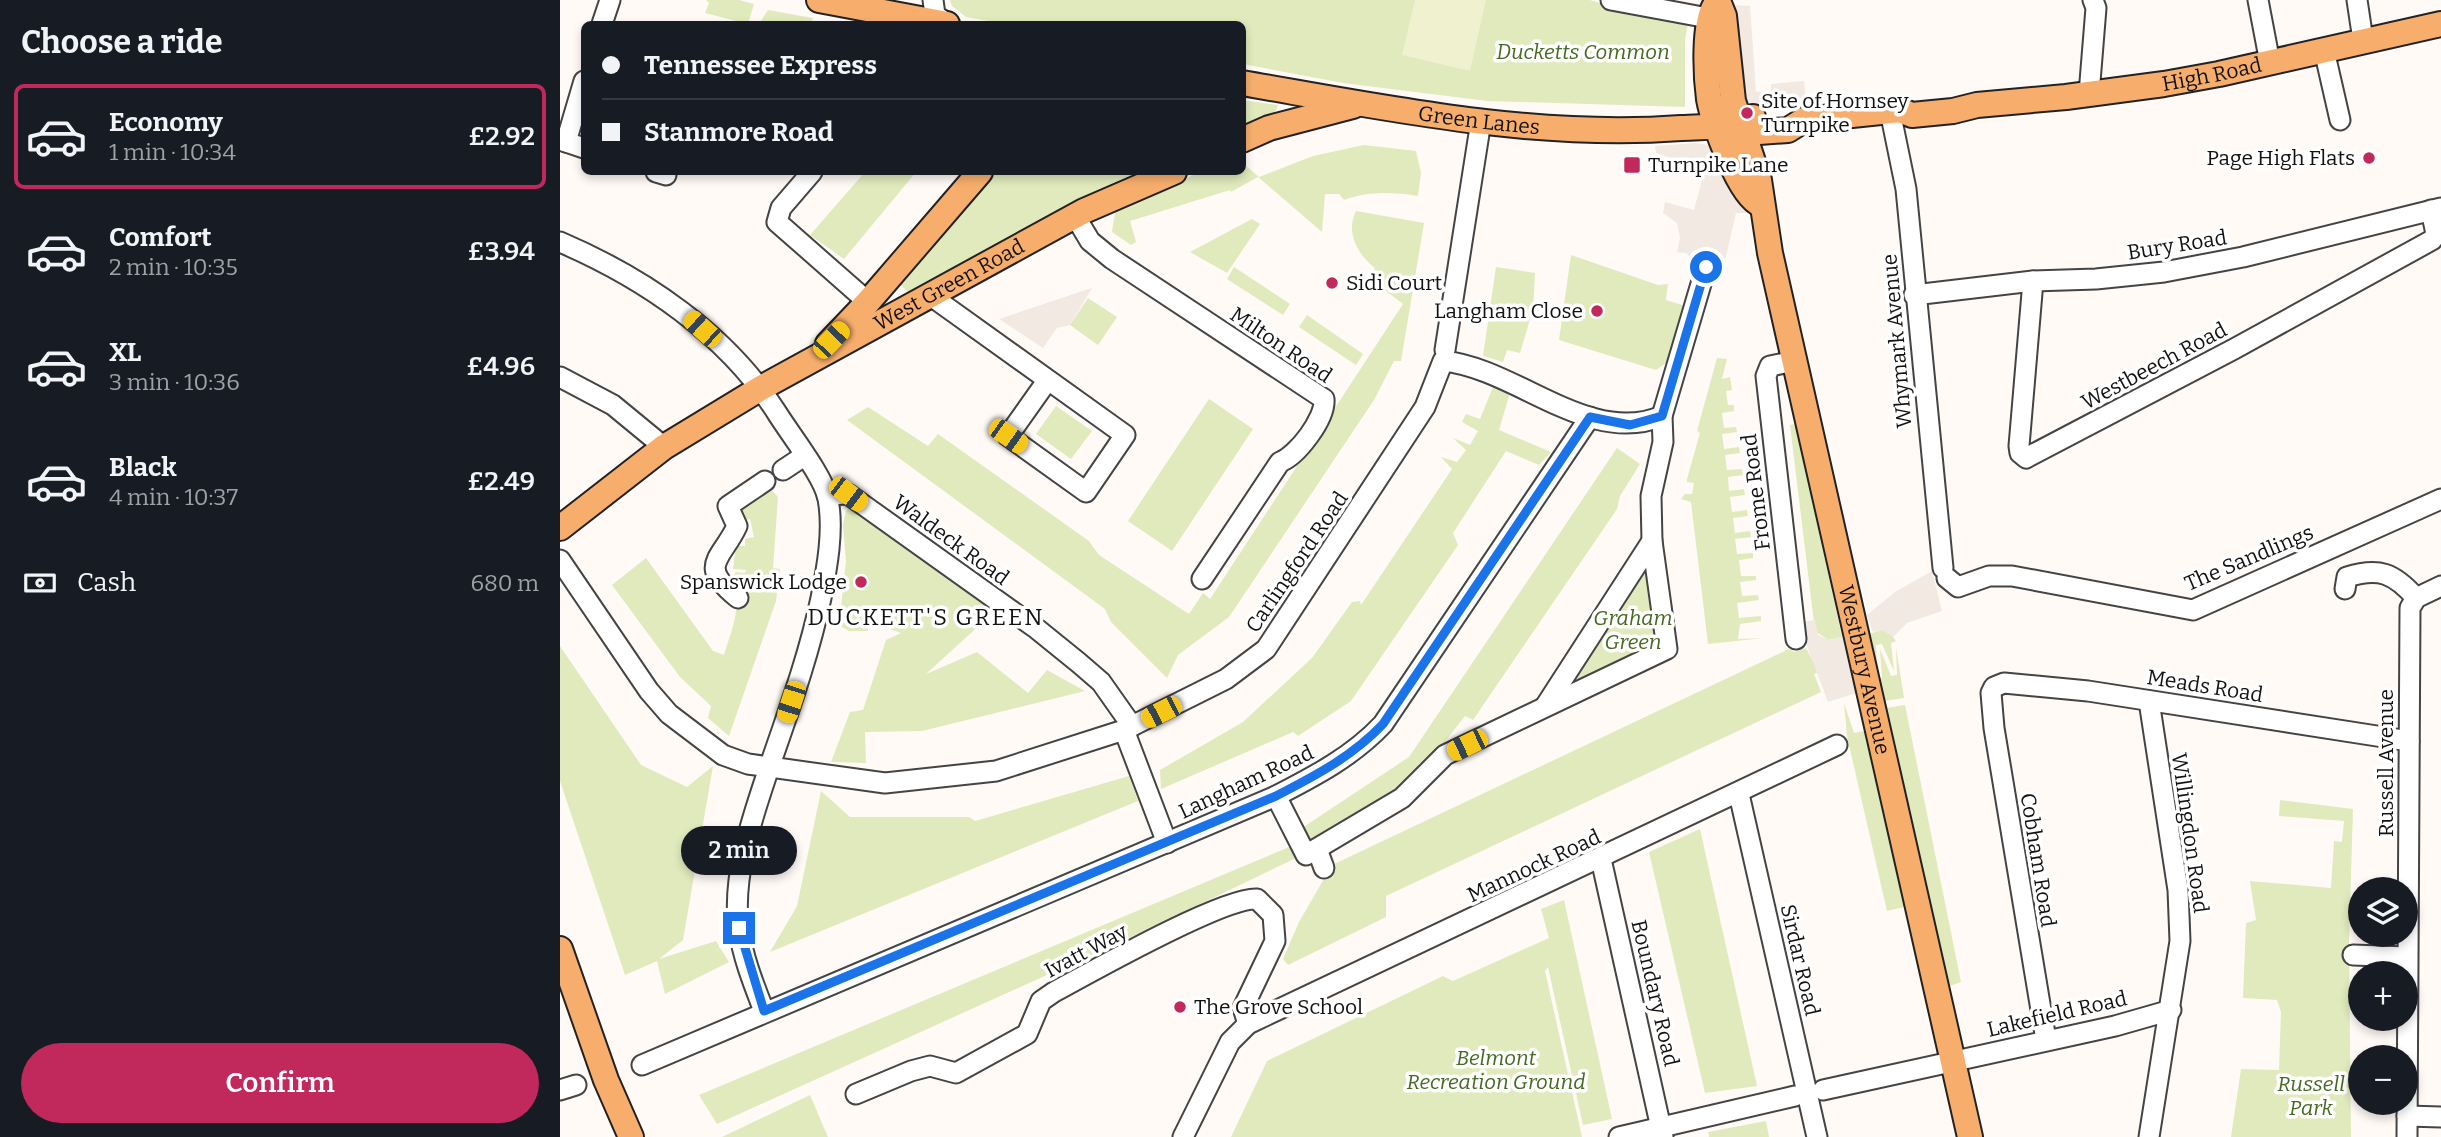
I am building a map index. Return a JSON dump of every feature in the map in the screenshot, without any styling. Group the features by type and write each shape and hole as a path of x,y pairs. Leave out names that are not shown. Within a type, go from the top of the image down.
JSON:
{"main road":[{"path":"819,0 920,15 939,21"},
{"path":"1715,6 1724,16 1733,101 1741,124"},
{"path":"1715,6 1709,92 1716,126"},
{"name":"High Road","path":"1716,126 1741,124 1759,115 1793,113 1804,120 1895,111 1912,115 1953,111 1977,105 2089,94 2219,74 2441,24"},
{"name":"Green Lanes","path":"1246,84 1481,121 1582,131 1716,126"},
{"path":"1269,128 1291,91"},
{"path":"1246,138 1269,128 1353,106 1382,106"},
{"name":"Westbury Avenue","path":"1741,124 1759,180 1760,204 1970,1137"},
{"name":"Westbury Avenue","path":"1716,126 1743,185 1750,196 1760,204"},
{"path":"813,359 868,302 977,175"},
{"name":"West Green Road","path":"560,527 664,447 761,388 1076,216 1167,175"},
{"path":"868,302 869,320 883,323"},
{"path":"560,948 606,1080 631,1137"}],"street":[{"path":"603,21 610,0"},
{"path":"933,0 935,15 944,21"},
{"path":"1611,0 1715,6"},
{"path":"2089,94 2096,8 2093,0"},
{"path":"2258,0 2270,63"},
{"path":"2357,0 2363,40"},
{"path":"2324,50 2340,120"},
{"path":"581,90 563,141 581,147"},
{"name":"Whymark Avenue","path":"1895,111 1906,189 1914,295 1945,573"},
{"name":"Carlingford Road","path":"560,560 649,691 669,714 723,755 769,767 886,783 996,771 1128,728 1226,679 1266,649 1424,407 1444,355 1481,121"},
{"path":"809,175 781,208 777,222 868,302"},
{"name":"Bury Road","path":"1914,295 2033,281 2096,279 2164,272 2243,257 2436,209"},
{"name":"Westbeech Road","path":"2033,281 2019,446 2020,453 2026,458 2234,349 2432,240 2436,234 2436,209"},
{"name":"Milton Road","path":"1076,216 1090,241 1112,259 1324,399 1323,412 1293,457 1280,462 1202,579"},
{"path":"560,242 599,258 674,304 761,388 827,495 828,547 816,625 755,808 739,891 739,928 764,1011"},
{"path":"1276,796 1306,855 1402,798 1445,755 1667,649 1652,541 1651,496 1663,442 1662,416 1706,267"},
{"path":"931,296 1125,435 1086,492 1008,436 1047,380"},
{"path":"1444,355 1590,417 1630,425 1662,416"},
{"name":"Frome Road","path":"1795,361 1770,366 1766,376 1797,639"},
{"path":"560,377 613,405 664,447"},
{"name":"Langham Road","path":"642,1065 1276,796 1330,768 1367,741 1383,724 1590,417"},
{"path":"783,470 804,456"},
{"path":"738,598 721,582 715,567 719,551 737,526 728,506 765,481"},
{"name":"Waldeck Road","path":"827,495 848,494 1037,629 1101,682 1128,728 1167,843"},
{"name":"The Sandlings","path":"1945,573 1958,587 1989,576 2012,576 2193,610 2441,499"},
{"path":"1546,706 1652,541"},
{"path":"2346,589 2347,576 2375,570 2398,582 2416,598 2441,586"},
{"name":"Russell Avenue","path":"2407,1137 2410,608 2416,598"},
{"name":"Meads Road","path":"1994,687 2004,683 2037,685 2409,741"},
{"name":"Cobham Road","path":"1994,687 1991,693 1994,728 2046,1040"},
{"name":"Willingdon Road","path":"2149,701 2178,890 2180,941 2149,1137"},
{"name":"Mannock Road","path":"1248,1024 1838,745"},
{"name":"Sirdar Road","path":"1739,794 1817,1137"},
{"path":"1317,849 1325,868"},
{"name":"Boundary Road","path":"1601,859 1662,1132"},
{"name":"Ivatt Way","path":"856,1094 930,1066 956,1073 1027,1034 1041,1001 1054,992 1240,900 1257,899 1266,905 1275,926 1275,941 1243,1008 1248,1024"},
{"path":"2353,956 2407,957"},
{"name":"Lakefield Road","path":"1823,1090 2171,1010"},
{"path":"1183,1137 1230,1042 1248,1024"},
{"path":"1619,1137 1662,1132 1795,1096"},
{"path":"2407,1116 2441,1117"}],"green space":[{"path":"706,0 739,0 754,4 749,21 736,21 705,13 709,3"},
{"name":"Ducketts Common","path":"950,0 1590,0 1640,15 1689,18 1685,40 1685,107 1487,101 1343,83 1246,65 1246,21 988,21 966,17 952,6"},
{"path":"1415,0 1486,0 1470,71 1402,55"},
{"path":"768,10 813,18 812,21 761,21"},
{"path":"1246,101 1278,105 1268,119 1246,130"},
{"path":"1364,145 1416,151 1421,173 1418,196 1381,193 1344,200 1339,194 1325,194 1322,232 1258,177 1231,192 1230,190 1130,221 1136,242 1131,245 1112,232 1115,212 1194,175 1246,175 1246,166 1259,177 1313,156"},
{"path":"862,175 914,175 844,259 810,235"},
{"path":"994,175 1138,175 1068,204 913,296 899,284"},
{"path":"1356,211 1424,223 1401,361 1394,361 1374,400 1229,617 1178,655 1167,678 1111,622 1105,609 847,420 868,407 928,446 938,434 1089,541 1099,555 1189,614 1203,593 1210,599 1403,304 1369,278 1375,268 1363,257 1355,243 1352,227"},
{"path":"1252,219 1260,224 1227,273 1190,252"},
{"path":"1571,255 1658,285 1668,284 1666,300 1685,306 1670,360 1656,370 1559,340"},
{"path":"1234,267 1290,304 1283,315 1227,279"},
{"path":"1496,267 1535,273 1533,309 1520,353 1507,350 1503,362 1483,356"},
{"path":"1088,298 1117,317 1098,345 1070,325"},
{"path":"1307,315 1363,354 1356,365 1299,327"},
{"path":"1717,358 1727,359 1722,379 1730,377 1732,390 1726,391 1728,405 1734,405 1734,411 1722,413 1724,428 1736,427 1737,432 1722,434 1724,449 1739,447 1740,453 1725,455 1727,470 1742,469 1743,475 1728,477 1729,491 1744,489 1745,495 1730,497 1732,512 1747,510 1748,516 1733,518 1735,533 1750,531 1751,537 1735,539 1737,554 1753,553 1753,558 1739,560 1741,576 1756,576 1756,580 1740,582 1742,596 1758,595 1759,600 1737,603 1739,618 1761,616 1761,621 1740,624 1738,639 1764,638 1708,644 1691,502 1681,499 1685,494 1692,494 1694,483 1687,482 1687,479"},
{"path":"1480,378 1504,388 1509,396 1499,430 1551,452 1539,465 1506,451 1453,533 1458,545 1351,701 1298,736 1293,732 1161,789 1160,770 1243,722 1312,658 1352,602 1360,601 1361,605 1452,469 1441,457 1457,462 1466,450 1453,438 1470,445 1478,431 1462,422 1466,414 1480,419 1493,387 1479,381"},
{"path":"1209,399 1253,429 1172,551 1128,521"},
{"path":"1056,406 1092,431 1071,459 1036,434"},
{"path":"1795,424 1842,637 1828,640 1815,631 1790,425"},
{"path":"1617,448 1640,464 1620,496 1617,509 1473,720 1465,716 1440,748 1399,789 1314,843 1299,830 1409,757"},
{"path":"767,485 778,497 773,568 780,569 776,601 729,736 708,718 711,706 680,677 612,585 646,558 713,651 724,655 736,607 730,578 736,572 745,573 746,570 733,569 736,546 745,546 745,539 754,537 750,519 741,521 733,509"},
{"path":"853,509 996,610 926,674 977,652 1028,693 1047,670 1085,691 922,731 865,732 866,763 831,762 850,712 863,710 886,640 901,633 890,629 892,614 870,608 868,631 849,631 839,625 846,561 843,525 846,510"},
{"name":"Graham Green","path":"1646,568 1658,644 1583,681 1579,680 1575,674"},
{"path":"1882,630 1889,632 1896,641 1891,643 1894,671 1882,644 1876,645 1878,674 1869,634"},
{"path":"560,646 641,765 687,787 713,766 683,940 659,959 716,941 729,962 665,994 657,961 625,975 560,781"},
{"path":"1896,647 1904,698 1884,701 1879,679 1882,678 1880,649 1891,676 1897,675"},
{"path":"1806,648 1819,672 1814,674 1821,692 1386,896 1386,917 1288,965 1283,959 1299,922 1332,865 1789,649 1794,652"},
{"path":"1844,703 1854,733 1864,731 1904,907 1887,911 1847,736"},
{"path":"1905,705 1961,982 1950,986 1886,708"},
{"path":"1129,776 1138,801 770,952 797,906 821,791 850,817 969,817 975,821"},
{"name":"Russell Park","path":"2280,800 2353,809 2351,877 2348,877 2348,1115 2351,1115 2351,1137 2231,1137 2241,1069 2279,1070 2281,1012 2277,1000 2243,998 2246,923 2256,920 2250,881 2331,888 2334,841 2342,842 2344,821 2279,816"},
{"path":"1700,829 1757,1086 1705,1093 1649,852"},
{"path":"1294,845 1298,857 1153,927 717,1124 699,1095"},
{"name":"Belmont Recreation Ground","path":"1564,900 1612,1119 1583,1125 1548,967 1545,971 1582,1137 1231,1137 1267,1061 1443,976 1453,981 1549,938 1541,909"},
{"path":"810,1095 828,1137 722,1137"},
{"path":"1766,1121 1769,1137 1709,1137 1708,1132"}],"shaded area":[{"path":"1730,0 1736,5 1750,6 1756,92 1771,91 1771,84 1804,81 1806,106 1756,110 1745,103 1737,17"},
{"path":"1696,143 1714,146 1752,213 1736,213 1724,265 1690,260 1687,253 1677,252 1680,238 1677,223 1663,213 1665,202 1694,210 1705,169 1656,153 1655,146"},
{"path":"1092,288 1070,325 1057,328 1043,348 999,319"},
{"path":"1932,571 1942,611 1907,623 1893,637 1882,630 1873,632 1867,615 1895,592"},
{"path":"1815,620 1818,635 1828,640 1842,637 1856,693 1828,702 1804,638 1801,622"}],"place":[{"name":"Site of Hornsey Turnpike","path":"1747,113"},
{"name":"Page High Flats","path":"2369,158"},
{"name":"Turnpike Lane","path":"1632,165"},
{"name":"Sidi Court","path":"1332,283"},
{"name":"Langham Close","path":"1597,311"},
{"name":"Spanswick Lodge","path":"861,582"},
{"name":"The Grove School","path":"1180,1007"}],"district":[{"name":"DUCKETT'S GREEN","path":"926,617"}],"route":[{"path":"739,928 745,956 764,1011 1167,843 1276,796 1330,768 1367,741 1398,704 1590,417 1609,423 1630,425 1662,416 1706,267"}]}
